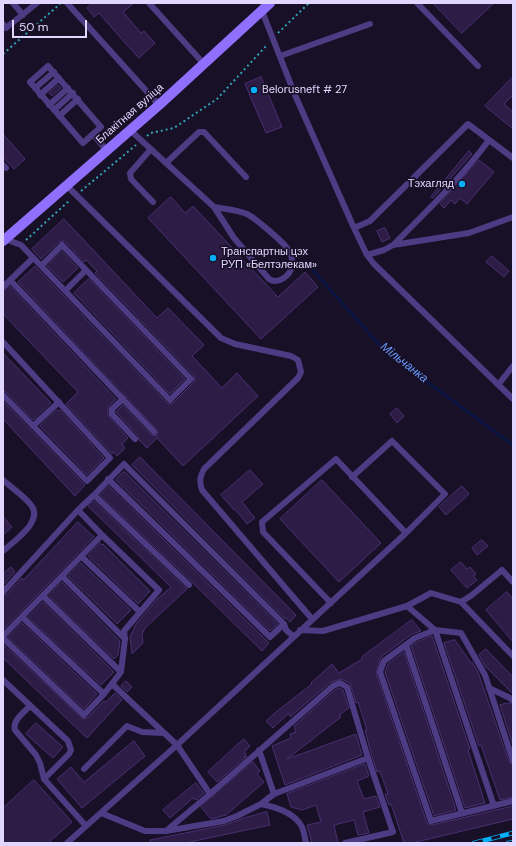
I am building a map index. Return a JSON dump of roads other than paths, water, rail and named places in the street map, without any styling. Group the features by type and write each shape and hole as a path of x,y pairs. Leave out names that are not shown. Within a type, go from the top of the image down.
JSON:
{"street":[{"name":"Блакітная вуліца","path":"4,239 159,105 270,3"}],"lane":[{"path":"13,3 23,15"},
{"path":"3,24 6,28 37,3"},
{"path":"66,3 159,105"},
{"path":"149,3 204,64"},
{"path":"417,3 478,66"},
{"path":"262,11 295,95 354,228 374,264 513,399"},
{"path":"280,56 370,24"},
{"path":"48,66 59,78 101,126 83,143 30,82 48,66"},
{"path":"40,94 59,78"},
{"path":"49,105 68,88"},
{"path":"54,110 73,93"},
{"path":"59,116 78,99"},
{"path":"354,228 370,221 468,124 513,158"},
{"path":"130,130 214,207 234,238 272,282 278,282 289,274 292,267 292,259 289,250 284,244 250,215 214,207"},
{"path":"166,163 199,132 204,132 246,177"},
{"path":"93,134 107,150"},
{"path":"368,254 384,250 393,245 441,196 476,158 490,140"},
{"path":"151,149 130,173 130,176 131,179 153,202"},
{"path":"67,186 222,338 235,344 291,356 298,360 301,372 298,378 204,469 200,476 200,483 202,490 312,619"},
{"path":"393,245 469,233 513,217"},
{"path":"4,239 21,245 33,258 170,400 191,379 62,245 41,266"},
{"path":"3,287 11,281 33,258"},
{"path":"65,291 86,270"},
{"path":"11,281 154,432"},
{"path":"3,342 110,458 87,481 3,395"},
{"path":"498,385 513,366"},
{"path":"122,399 112,409 112,414 135,439"},
{"path":"33,426 58,402"},
{"path":"67,843 177,745 406,533 445,494 392,442 352,477"},
{"path":"330,603 263,532 262,522 336,459 406,533"},
{"path":"3,592 78,510 124,464 284,624 286,630 294,636"},
{"path":"108,479 270,637 284,624"},
{"path":"3,480 32,506 35,512 34,518 30,525 3,551"},
{"path":"94,495 188,585"},
{"path":"78,510 159,590 124,631 126,639 122,672 84,715 3,637 102,535"},
{"path":"82,556 140,612"},
{"path":"461,602 472,595 502,570 513,582"},
{"path":"62,576 126,639"},
{"path":"300,630 323,631 407,606 431,593 461,602 513,656"},
{"path":"43,596 122,672"},
{"path":"407,606 435,630 494,806"},
{"path":"22,617 104,694"},
{"path":"513,761 485,675 461,633 435,630 415,638 384,661 380,672 382,679 431,821 513,801"},
{"path":"406,645 462,813"},
{"path":"3,680 68,741 70,745 71,750 69,754 44,779"},
{"path":"166,831 333,686 340,683 347,687 368,758 393,832 345,843"},
{"path":"112,684 177,745 210,794"},
{"path":"489,688 510,698 513,701"},
{"path":"30,706 15,722 15,730 36,755 40,763 44,779 86,826"},
{"path":"84,769 127,726 142,732 164,733"},
{"path":"259,750 274,794"},
{"path":"101,813 145,831 166,831 224,821 261,804 274,794 368,758"},
{"path":"261,804 295,817 302,827 306,843"}],"waterway":[{"name":"Мільчанка","path":"309,266 385,351 513,445"}],"railway":[{"path":"474,843 513,833"},
{"path":"508,843 513,842"}],"place":[{"name":"Belorusneft # 27","path":"254,90"},
{"name":"Тэхагляд","path":"462,184"},
{"name":"Транспартны цэх РУП «Белтэлекам»","path":"213,258"}]}
